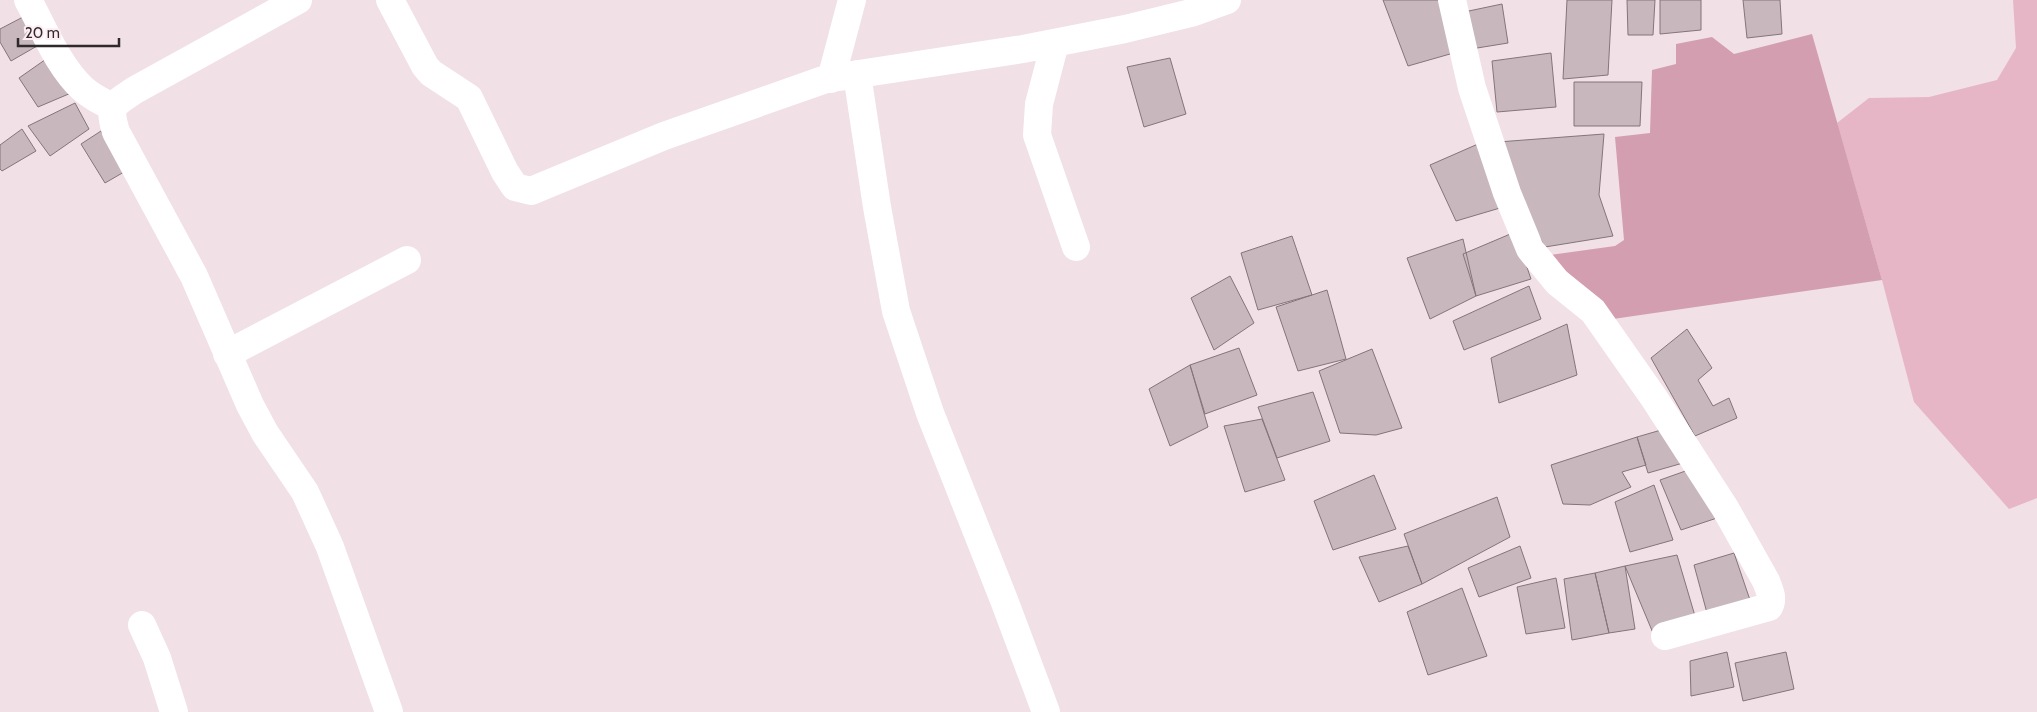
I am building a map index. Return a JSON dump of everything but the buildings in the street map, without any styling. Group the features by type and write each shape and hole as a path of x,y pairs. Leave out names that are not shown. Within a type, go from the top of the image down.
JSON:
{"street":[{"path":"28,0 71,75 83,89 113,107"},
{"path":"298,0 135,90 119,100 113,107 111,115 116,132 194,276 250,405 265,433 305,492 330,547 388,712"},
{"path":"390,0 425,66 431,73 469,98 505,172 515,187 531,191 664,136 844,76 1055,42 1182,16 1227,0"},
{"path":"852,0 844,76 877,207 896,311 930,413 1046,712"},
{"path":"1452,0 1472,88 1507,193 1530,249 1557,282 1593,311 1649,390 1725,508 1766,580 1772,602 1769,607 1665,636"},
{"path":"1055,42 1038,104 1036,135 1076,247"},
{"path":"227,354 407,260"},
{"path":"142,624 157,658 174,712"}],"shaded area":[{"path":"2013,0 2037,0 2037,498 2009,509 1914,402 1882,280 1837,123 1869,98 1929,97 1997,80 2016,48"},
{"path":"1812,34 1882,280 1613,319 1550,255 1615,246 1624,240 1615,137 1650,133 1652,70 1676,64 1676,44 1712,37 1734,54"}]}
